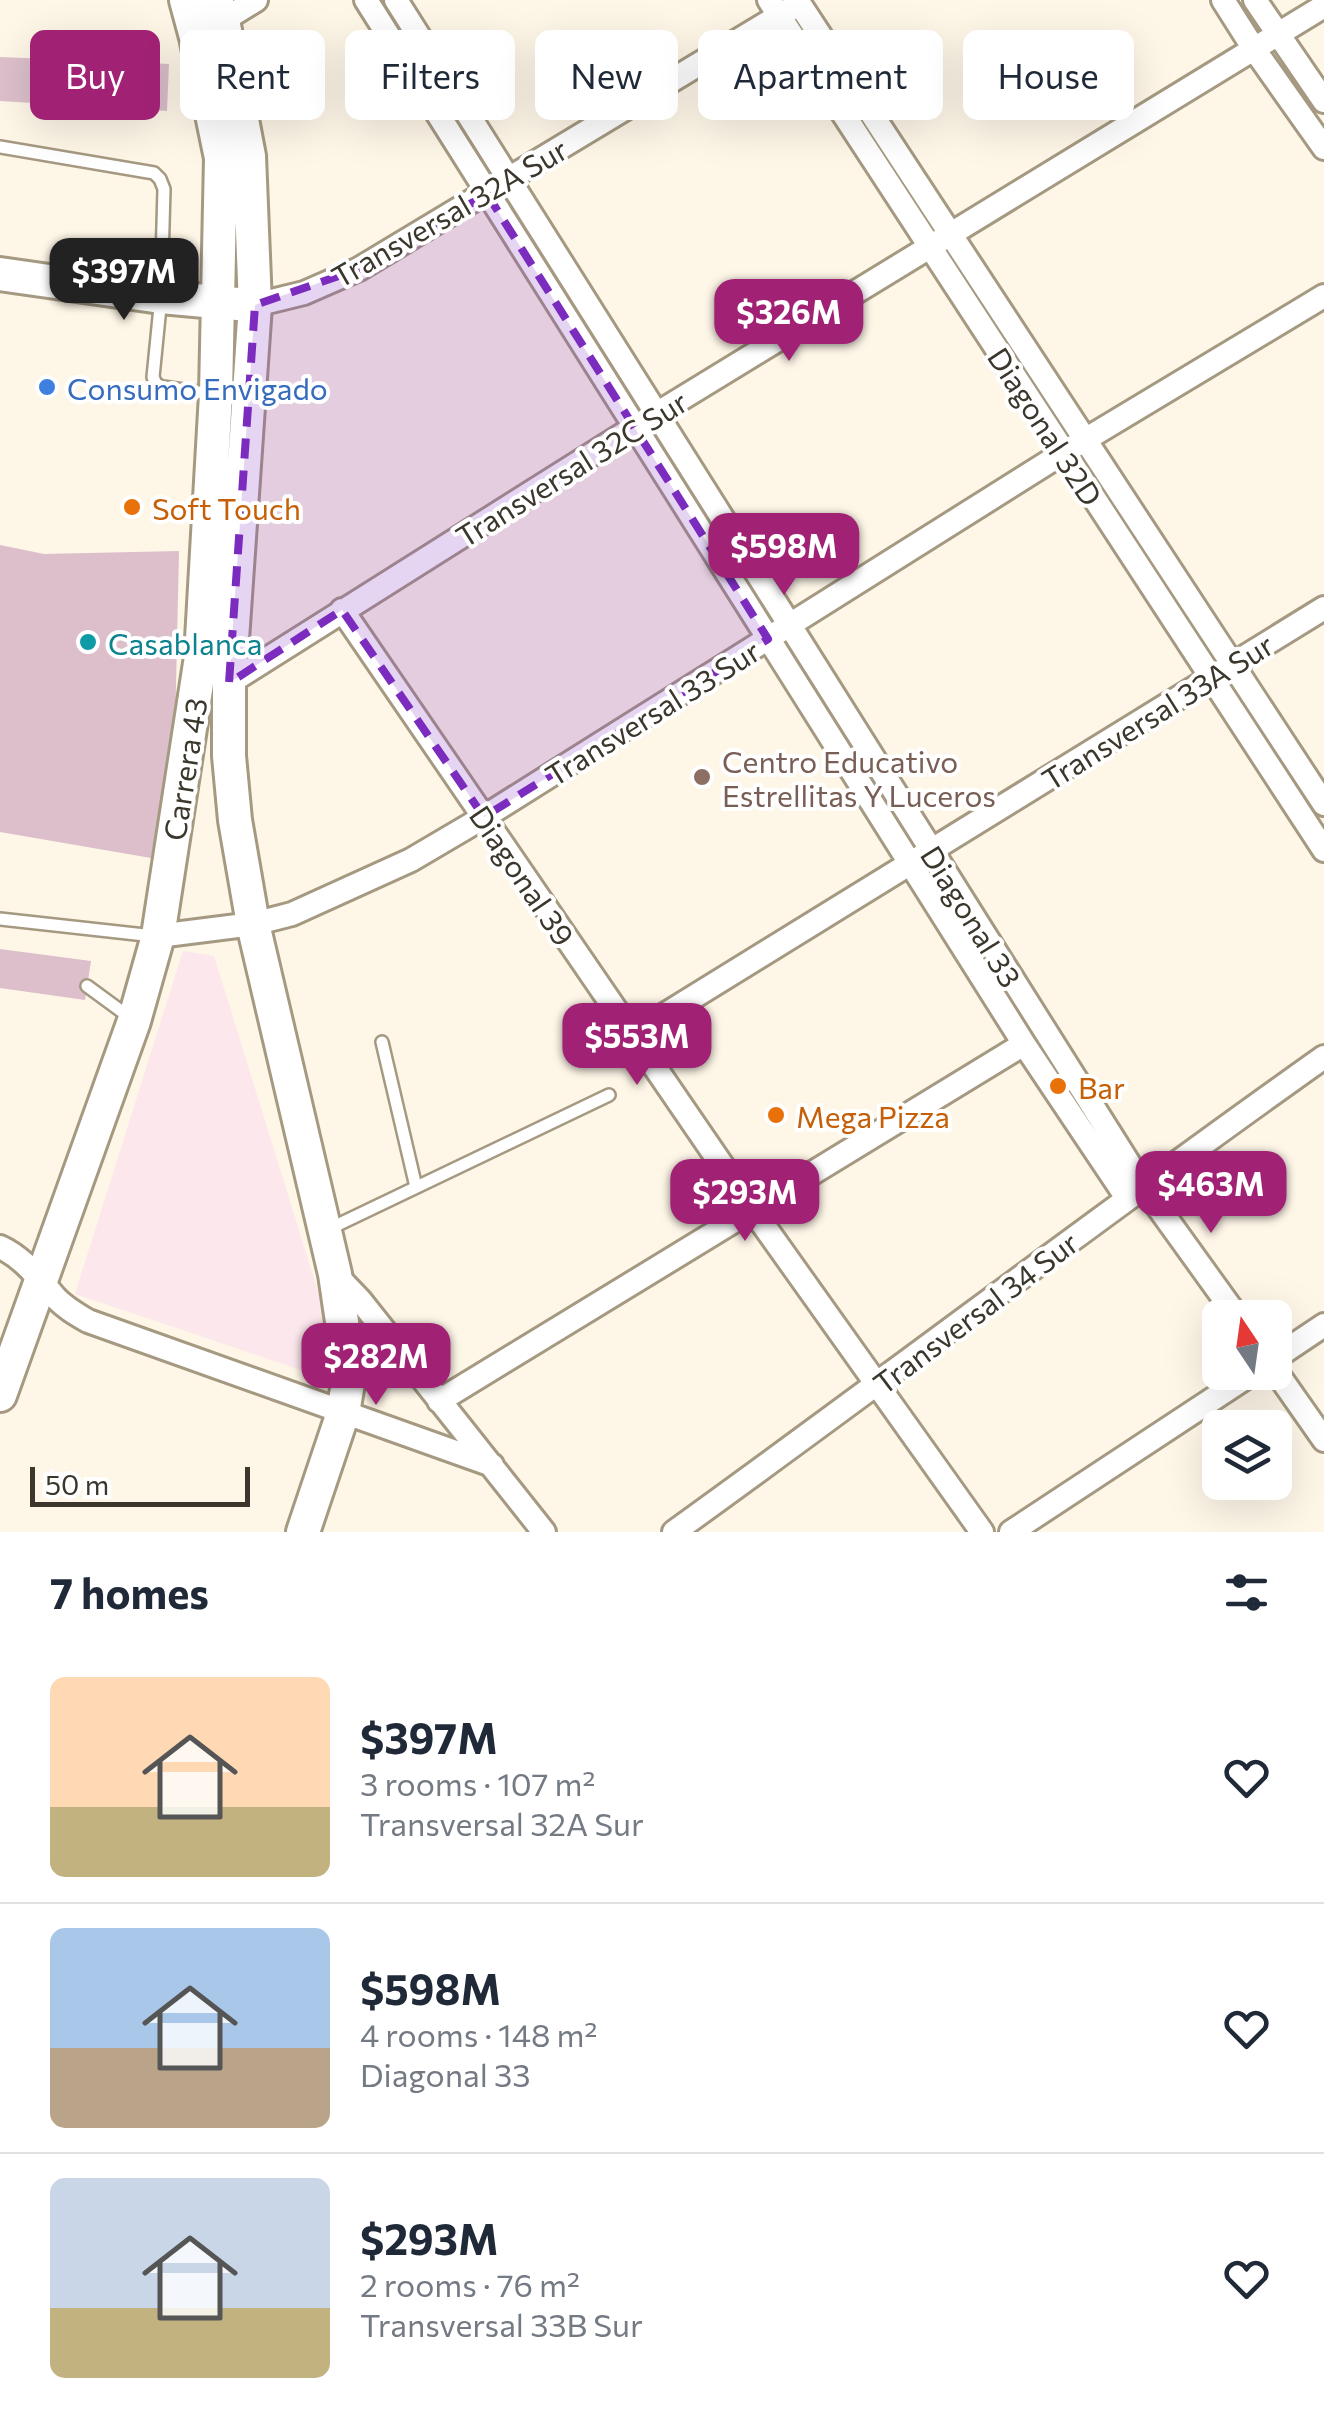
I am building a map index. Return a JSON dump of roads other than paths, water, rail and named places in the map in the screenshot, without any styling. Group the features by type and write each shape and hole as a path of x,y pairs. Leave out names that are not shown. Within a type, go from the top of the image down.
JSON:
{"street":[{"name":"Carrera 43","path":"186,0 212,19 249,156 255,305 229,683 228,756 235,820 254,924 334,1274 347,1356 343,1414 303,1532"},
{"path":"212,19 256,0"},
{"name":"Diagonal 33","path":"366,0 1024,1044 1135,1192 1223,1300"},
{"name":"Diagonal 33","path":"396,0 931,850 1135,1192"},
{"path":"1223,0 1324,148"},
{"path":"1255,0 1324,101"},
{"name":"Transversal 32A Sur","path":"0,274 219,304 255,305 304,293 359,270 487,194 790,4"},
{"name":"Diagonal 32D","path":"790,4 951,235 1324,804"},
{"name":"Diagonal 32D","path":"790,4 930,248 1324,850"},
{"name":"Transversal 32C Sur","path":"229,683 635,427 1324,6"},
{"name":"Carrera 43","path":"0,1395 134,1022 158,936 201,657 216,394 222,158 212,19"},
{"name":"Transversal 33 Sur","path":"158,936 254,924 292,914 410,860 1324,296"},
{"name":"Transversal 33A Sur","path":"632,1035 1324,608"},
{"name":"Diagonal 39","path":"342,610 752,1209 982,1532"},
{"path":"439,1401 1024,1044"},
{"name":"Transversal 34 Sur","path":"674,1532 1324,1057"},
{"path":"0,1247 26,1264 55,1297 88,1322 492,1464"},
{"path":"334,1274 360,1300 544,1532"},
{"path":"1292,1347 1324,1325"},
{"path":"1011,1532 1227,1390"},
{"path":"1289,1390 1324,1440"}],"lane":[{"path":"0,147 154,174 160,179 164,189 161,296 154,377 156,384 216,394"},
{"path":"0,918 158,936"},
{"path":"87,986 134,1022"},
{"path":"382,1042 416,1187"},
{"path":"325,1231 609,1095"}],"place":[{"name":"Consumo Envigado","path":"47,387"},
{"name":"Soft Touch","path":"132,507"},
{"name":"Casablanca","path":"88,642"},
{"name":"Centro Educativo Estrellitas Y Luceros","path":"702,777"},
{"name":"Bar","path":"1058,1086"},
{"name":"Mega Pizza","path":"776,1115"}]}
